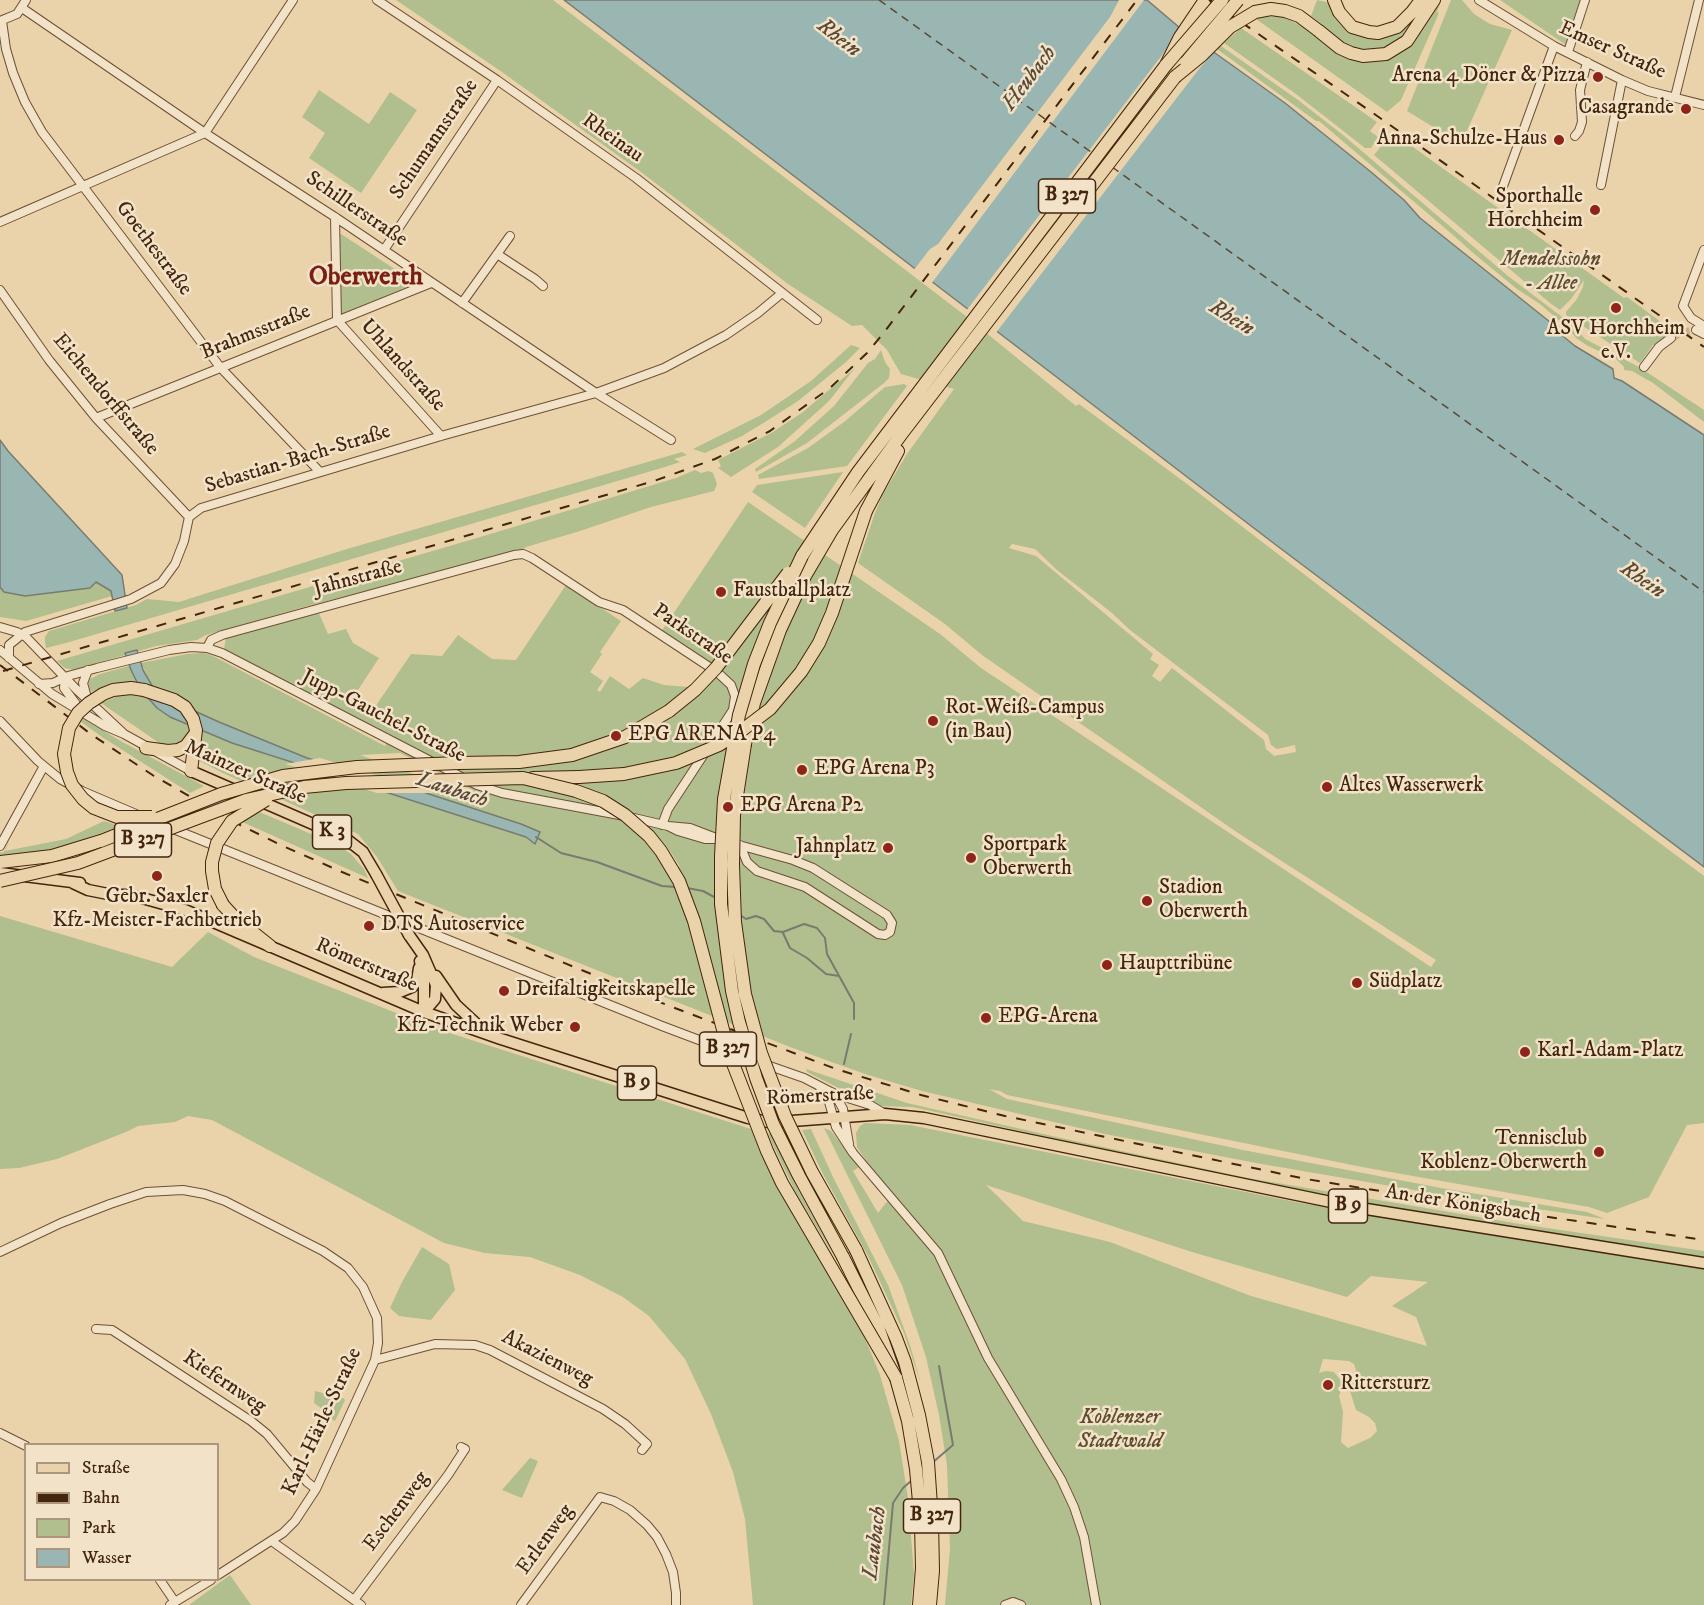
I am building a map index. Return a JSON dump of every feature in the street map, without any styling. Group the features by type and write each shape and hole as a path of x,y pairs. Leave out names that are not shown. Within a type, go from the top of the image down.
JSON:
{"highway":[{"path":"1166,65 1180,37 1205,0"},
{"name":"B 327","path":"0,862 52,856 101,841 162,816 259,782 299,773 357,767 565,757 614,742 656,720 680,703 704,681 736,644 774,590 802,556 858,472 1166,65 1222,0"},
{"name":"B 327","path":"930,1605 933,1542 930,1485 924,1440 913,1388 896,1338 873,1284 797,1143 768,1075 742,975 735,922 733,865 734,816 745,744 762,680 786,616 813,562 846,510 1210,31 1238,0"},
{"path":"1334,0 1338,12 1352,27 1378,33 1397,27 1421,0"},
{"path":"1175,77 1202,56 1230,27 1255,12 1270,9 1285,10 1299,16 1340,48 1363,56 1386,54 1407,41 1434,0"},
{"name":"B 327","path":"0,881 78,863 228,806 283,791 346,783 624,774 676,763 725,741 770,709 801,672 819,643 832,614 872,498 895,455 947,384 958,360"},
{"name":"B 327","path":"802,556 759,650 742,702 732,747 724,799 721,850 721,897 725,945 739,1022 761,1094 799,1176 870,1308 896,1378 913,1446 920,1507 922,1544 919,1605"},
{"path":"162,816 129,819 117,817 100,812 83,799 69,779 65,766 64,747 69,728 78,713 93,699 113,690 132,688 155,692 179,703 193,719 195,733 191,771"},
{"path":"146,748 178,750 186,746 195,733"},
{"name":"B 327","path":"523,778 566,788 603,801 636,824 661,851 679,881 694,921 730,1056 767,1151 782,1183 896,1378"},
{"path":"270,946 239,922 223,905 215,889 212,871 214,852 221,835 232,821 283,791"}],"main road":[{"name":"Mainzer Straße","path":"191,771 345,838 363,852 409,935 419,959 424,977 424,1012"},
{"name":"Römerstraße","path":"0,873 73,883 113,896 127,895 185,910 424,1012 710,1108 748,1118 772,1122 844,1115 885,1114 924,1118 1147,1165"},
{"name":"Mainzer Straße","path":"409,935 415,942 436,985 433,1003 424,1012"},
{"path":"378,993 400,992 411,987 418,976 419,959"},
{"name":"K 3","path":"431,972 456,1005 487,1034"},
{"name":"An der Königsbach","path":"1147,1165 1360,1208 1704,1263"}],"street":[{"path":"0,222 205,133 293,0"},
{"name":"Rheinau","path":"377,0 497,80 636,178 817,320"},
{"name":"Emser Straße","path":"1479,0 1554,46 1623,80 1647,91 1704,105"},
{"path":"1568,52 1585,0"},
{"path":"1675,97 1699,0"},
{"path":"1,21 12,17 24,4"},
{"name":"Schillerstraße","path":"24,4 205,133 335,217 596,393 671,440"},
{"name":"Goethestraße","path":"1,21 13,73 25,102 42,132 220,367 320,472"},
{"path":"1502,189 1554,46"},
{"path":"1575,135 1582,122 1580,90 1587,62"},
{"name":"Schumannstraße","path":"384,250 497,80"},
{"path":"1601,185 1623,80"},
{"path":"335,217 337,320"},
{"path":"462,303 510,236"},
{"path":"1701,330 1683,306 1704,250"},
{"path":"497,254 543,286"},
{"name":"Brahmsstraße","path":"96,418 431,283"},
{"name":"Eichendorffstraße","path":"0,290 49,360 96,418 189,517"},
{"name":"Sebastian-Bach-Straße","path":"21,634 57,620 130,599 161,583 175,564 184,542 189,517 201,508 441,436 596,393 664,368 726,335 782,293"},
{"name":"Uhlandstraße","path":"337,320 441,436"},
{"path":"1644,368 1659,347 1671,338"},
{"name":"Jahnstraße","path":"207,648 211,640 222,635 523,554"},
{"name":"Parkstraße","path":"523,554 599,602 622,610 717,672 731,685 735,696 733,710 668,809 665,826"},
{"name":"Sebastian-Bach-Straße","path":"35,645 39,632 57,620"},
{"name":"Mainzer Straße","path":"0,627 21,634 35,645 65,678 124,734"},
{"path":"9,658 9,645 21,634"},
{"name":"Jupp-Gauchel-Straße","path":"39,684 53,683 88,670 143,656 181,648 207,648 222,653 477,785 502,793 665,826 690,828 718,839 740,845 799,862 887,915 892,923 890,932 882,935 874,932 805,887 753,869 747,862 740,845"},
{"name":"Mainzer Straße","path":"0,650 39,684 82,712 191,771"},
{"path":"87,700 83,687 88,670"},
{"name":"Mainzer Straße","path":"65,678 64,688 82,712"},
{"path":"0,721 44,766 76,788 662,1026 817,1084 835,1094 870,1106 885,1114"},
{"path":"0,846 44,766"},
{"path":"817,1084 829,1102 837,1130 938,1253 988,1358 1060,1479 1074,1507 1084,1537 1096,1605"},
{"path":"835,1094 840,1101 844,1115 850,1147"},
{"name":"Karl-Härle-Straße","path":"0,1252 61,1223 146,1192 183,1190 225,1201 323,1251 348,1268 363,1287 377,1318 378,1343 375,1360 316,1489 295,1521 273,1542 219,1574"},
{"name":"Kiefernweg","path":"96,1329 112,1330 251,1421 267,1434 307,1482 316,1489"},
{"name":"Akazienweg","path":"375,1360 435,1344 475,1345 490,1350 603,1409 625,1424 647,1444 642,1450"},
{"path":"0,1433 24,1445"},
{"name":"Eschenweg","path":"357,1602 465,1449 461,1447"},
{"name":"Erlenweg","path":"521,1605 600,1497 614,1501 630,1510 657,1537 673,1572 676,1605"},
{"path":"273,1542 357,1602"},
{"path":"161,1581 172,1603 209,1581"},
{"path":"1005,1605 1010,1602 1022,1605"}],"green space":[{"path":"396,0 553,0 963,314 1076,406 1079,404 1187,484 1453,689 1704,876 1704,1123 1687,1125 1649,1197 1607,1213 1589,1207 1362,1167 1007,1095 989,1089 1007,1099 1243,1150 1441,1188 1587,1212 1605,1219 1437,1194 1105,1134 922,1091 865,1074 790,1047 398,891 377,857 358,834 223,773 178,750 165,747 101,703 116,697 111,683 91,692 88,683 90,679 129,666 141,690 157,708 182,723 270,756 526,837 535,844 540,832 521,824 307,758 168,699 154,689 141,663 187,654 204,653 213,656 385,746 391,737 224,649 226,638 318,611 328,634 346,629 353,643 379,658 352,699 373,710 411,654 442,656 458,635 492,659 516,660 566,585 621,621 600,652 602,654 590,672 603,681 597,690 600,692 610,676 629,689 643,678 664,685 689,687 711,665 661,632 748,502 940,634 981,668 1431,967 1436,960 1238,833 982,655 945,624 858,563 883,494 907,454 954,389 901,374 887,350 862,325 852,326 788,284 641,172 502,72","holes":["1012,544 1035,549 1130,630 1268,735 1271,745 1277,749 1295,745 1296,752 1274,756 1266,749 1264,740 1172,668 1160,682 1152,676 1159,665 1150,659 1153,654 1036,556 1009,548","400,753 474,791 464,792 360,755","629,825 653,831 668,848 680,867 662,862 646,840"]},
{"path":"1317,0 1330,3 1336,15 1376,37 1426,0 1407,34 1388,48 1371,52 1354,49 1339,42 1322,28 1323,25 1311,16"},
{"path":"1441,0 1437,12 1439,13 1401,100 1387,112 1256,19 1264,16 1284,17 1314,36 1383,59"},
{"path":"1451,0 1462,0 1474,14 1490,24 1512,30 1461,144 1407,111"},
{"path":"1500,0 1580,0 1566,45"},
{"path":"1241,28 1377,122 1370,131 1378,137 1371,148 1365,148 1296,94 1224,43"},
{"path":"1221,46 1343,135 1508,276 1574,326 1585,339 1639,367 1704,410 1704,422 1653,383 1632,371 1624,370 1616,359 1576,338 1540,304 1517,289 1472,252 1319,121 1217,49"},
{"path":"319,90 369,124 390,92 417,110 361,193 309,158 325,133 302,117"},
{"name":"Mendelssohn - Allee","path":"1392,132 1676,333 1669,335 1657,345 1653,345 1640,363 1566,315 1577,299 1584,280 1560,310 1550,303 1374,155"},
{"path":"341,234 413,281 414,284 342,314 339,236"},
{"path":"851,345 860,348 798,401 742,436 705,453 693,449 761,415 811,381"},
{"path":"881,350 890,369 889,378 884,383 807,443 756,472 755,469 795,441 834,406"},
{"path":"855,368 829,401 778,447 731,477 718,468 721,466 718,460 773,432 803,412"},
{"path":"904,384 907,386 847,466 759,479 758,475 808,448 844,422 885,387"},
{"path":"682,452 687,455 674,459 680,462 665,467 46,648 45,637 49,631 136,605 147,599 179,602 347,549"},
{"path":"695,470 701,473 709,471 713,473 717,484 714,491 651,507 526,547 521,551 304,607 206,635 197,640 156,646 74,670 65,668 57,661 487,535 676,478"},
{"path":"843,472 805,528 752,492 757,485"},
{"path":"96,582 111,591 112,596 26,621 0,617 0,587 4,592"},
{"path":"83,718 204,786 190,793 102,737 80,721"},
{"path":"257,811 337,845 351,854 364,869 368,878 240,821"},
{"path":"104,821 116,825 115,828 61,848 39,853 0,856 0,852 3,853 10,840 5,851 66,839"},
{"path":"0,916 172,967 208,932 254,957 437,1029 751,1129 789,1207 862,1331 880,1375 899,1441 908,1498 914,1574 911,1605 753,1605 745,1519 733,1472 711,1414 685,1359 649,1316 623,1297 580,1275 530,1257 485,1253 444,1243 212,1120 188,1116 175,1122 138,1126 57,1159 19,1168 0,1169"},
{"path":"806,1069 907,1103 1248,1178 1520,1224 1704,1251 1704,1257 1357,1203 1189,1169 912,1107 874,1106 807,1072"},
{"name":"Koblenzer Stadtwald","path":"865,1123 910,1125 1301,1203 1704,1267 1704,1605 945,1605 950,1549 947,1465 926,1357 902,1285 824,1128 831,1131 859,1167 853,1171 878,1213 893,1194 857,1147 856,1133","holes":["986,1185 1192,1252 1347,1297 1371,1276 1428,1282 1392,1306 1416,1317 1427,1346 1251,1296 1110,1242 1023,1221","1323,1359 1349,1361 1354,1364 1356,1370 1349,1385 1356,1410 1375,1423 1377,1431 1370,1438 1348,1448 1341,1442 1343,1412 1339,1396 1342,1382 1334,1372 1319,1373"]},
{"path":"811,1129 888,1285 910,1345 921,1384 904,1333 868,1256 824,1176 802,1130"},
{"path":"767,1133 771,1134 837,1261 796,1193"},
{"path":"422,1247 449,1264 455,1290 431,1320 399,1316 390,1308"},
{"path":"315,1391 345,1400 335,1421 314,1403"},
{"path":"530,1458 538,1461 522,1498 502,1490"},
{"path":"230,1575 251,1605 189,1605"}],"water":[{"path":"564,0 1147,0 1180,28 1285,103 1404,200 1420,218 1555,326 1558,332 1575,346 1613,369 1614,378 1704,435 1704,867 1276,545"},
{"path":"0,440 122,575 127,608 115,611 111,591 96,582 90,588 25,596 4,592 0,587"},
{"path":"137,650 143,670 154,689 168,699 307,758 521,824 540,832 535,844 526,837 232,743 170,717 157,708 141,690 131,670 125,653"}],"pier":[{"path":"1119,0 1144,0 931,284 913,271 930,249 938,244 1110,17"},
{"path":"1182,26 1216,50 995,334 966,311"},
{"path":"320,758 435,793 377,793 285,764"}],"waterway":[{"name":"Laubach","path":"536,837 561,853 597,862 662,886 676,887"},
{"name":"Laubach","path":"687,888 703,891 716,898"},
{"name":"Laubach","path":"740,915 746,919 756,916 764,919 774,931 783,932 804,924 817,928 825,938 827,954 854,1003 854,1019"},
{"name":"Laubach","path":"783,933 790,948 807,958 826,974 839,976"},
{"name":"Laubach","path":"844,1064 851,1034"},
{"name":"Laubach","path":"932,1463 953,1445 939,1366"},
{"name":"Laubach","path":"884,1605 893,1503 903,1488 912,1480"}],"ferry route":[{"path":"879,0 1091,152"},
{"path":"1112,167 1704,592"}],"tunnel":[{"path":"1671,338 1696,330"}],"railway":[{"path":"3,671 654,481 715,459 770,431 830,388 867,353 1137,0"},
{"path":"1209,0 1704,347"},
{"path":"0,665 92,735 154,776 240,825 283,846 667,1005 836,1069 921,1095 1005,1116 1306,1179 1704,1240"}],"place":[{"name":"Arena 4 Döner & Pizza","path":"1598,77"},
{"name":"Casagrande","path":"1686,109"},
{"name":"Anna-Schulze-Haus","path":"1559,140"},
{"name":"Sporthalle Horchheim","path":"1595,210"},
{"name":"ASV Horchheim e.V.","path":"1616,308"},
{"name":"Faustballplatz","path":"721,592"},
{"name":"Rot-Weiß-Campus (in Bau)","path":"933,721"},
{"name":"EPG ARENA P4","path":"616,736"},
{"name":"EPG Arena P3","path":"802,770"},
{"name":"Altes Wasserwerk","path":"1327,787"},
{"name":"EPG Arena P2","path":"728,807"},
{"name":"Jahnplatz","path":"888,848"},
{"name":"Sportpark Oberwerth","path":"971,858"},
{"name":"Gebr. Saxler Kfz-Meister-Fachbetrieb","path":"157,876"},
{"name":"Stadion Oberwerth","path":"1147,901"},
{"name":"DTS Autoservice","path":"369,926"},
{"name":"Haupttribüne","path":"1107,965"},
{"name":"Südplatz","path":"1357,983"},
{"name":"Dreifaltigkeitskapelle","path":"504,991"},
{"name":"EPG-Arena","path":"986,1018"},
{"name":"Kfz-Technik Weber","path":"575,1027"},
{"name":"Karl-Adam-Platz","path":"1525,1052"},
{"name":"Tennisclub Koblenz-Oberwerth","path":"1599,1152"},
{"name":"Rittersturz","path":"1328,1385"}],"district":[{"name":"Oberwerth","path":"366,278"}],"water label":[{"name":"Rhein","path":"838,39"},
{"name":"Heubach","path":"1030,79"},
{"name":"Rhein","path":"1231,319"},
{"name":"Rhein","path":"1642,581"}]}
